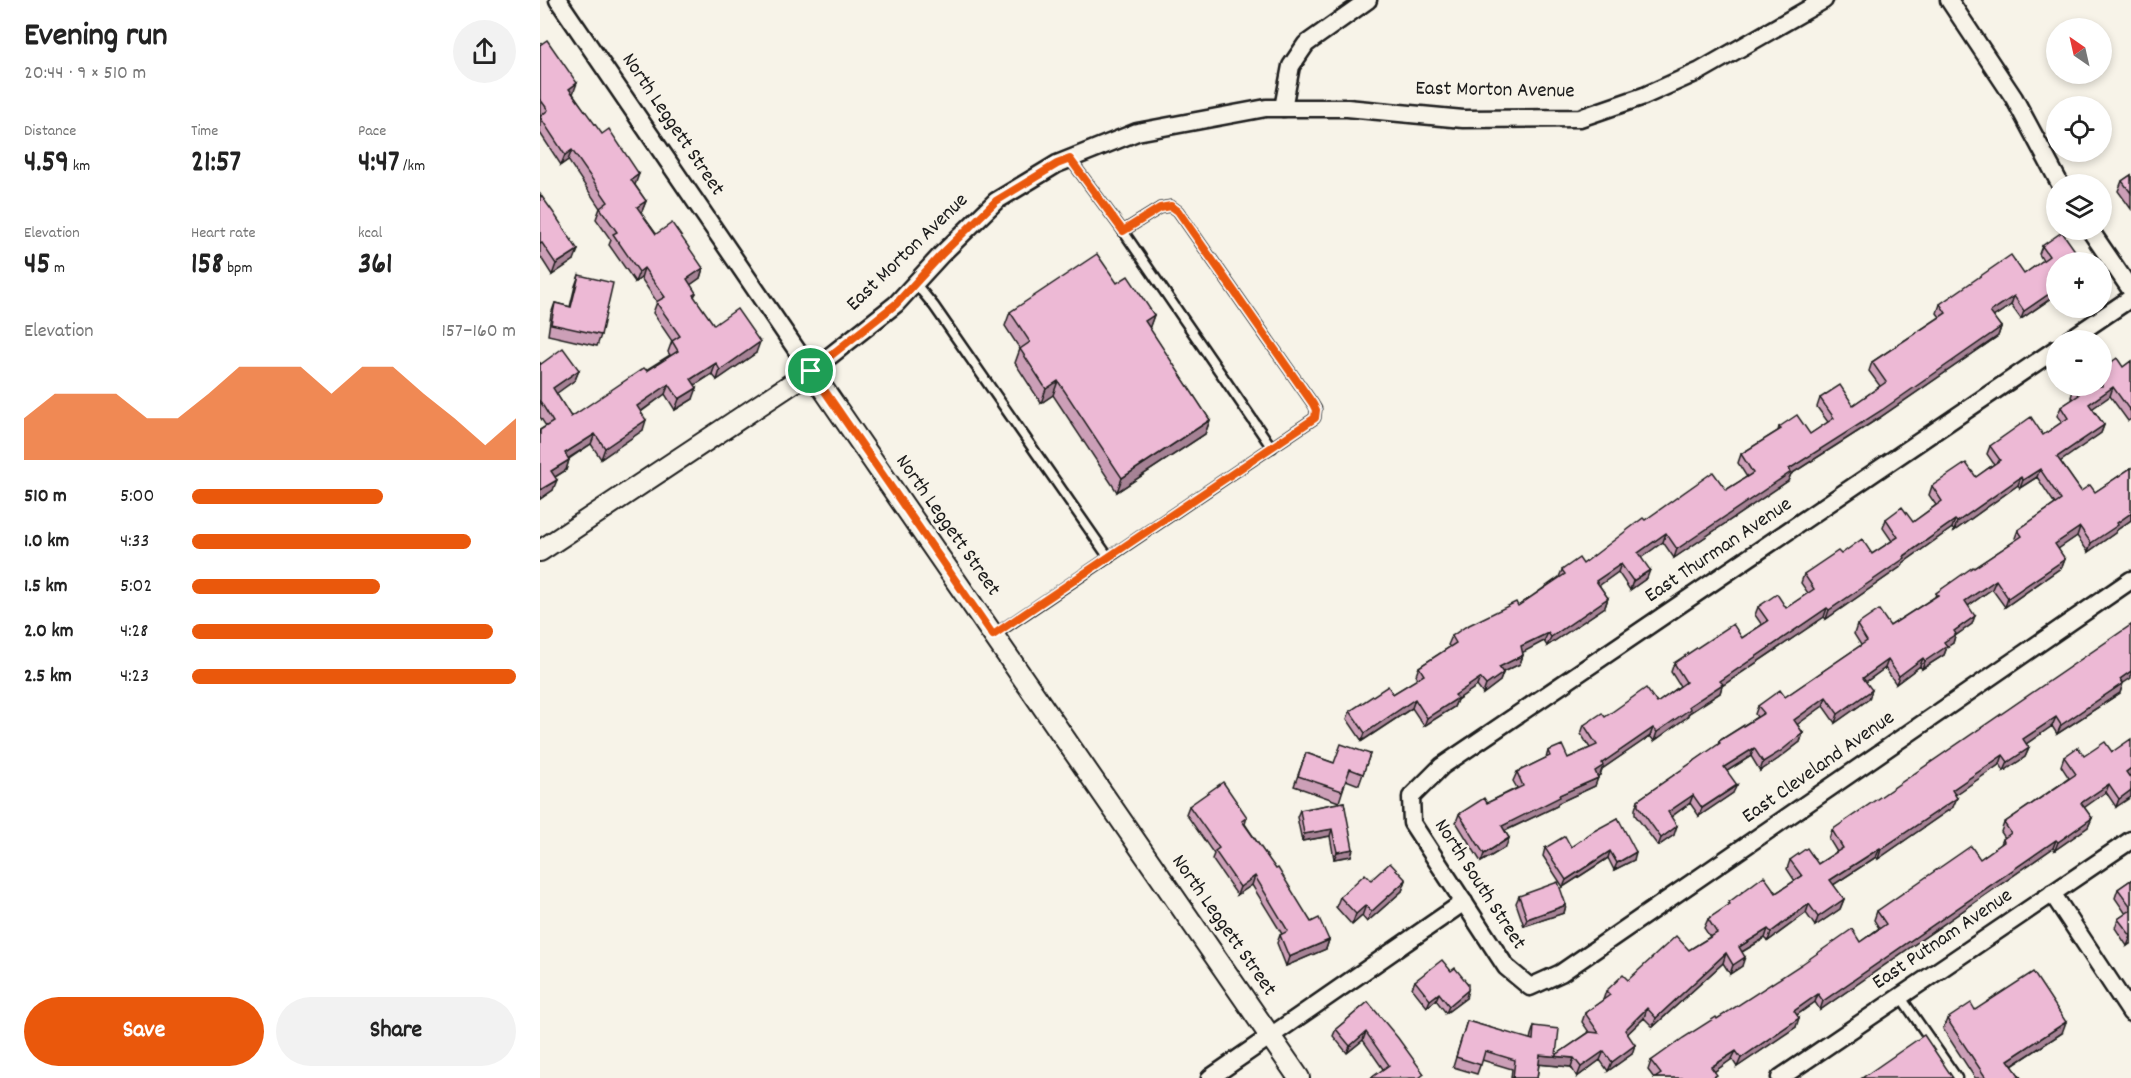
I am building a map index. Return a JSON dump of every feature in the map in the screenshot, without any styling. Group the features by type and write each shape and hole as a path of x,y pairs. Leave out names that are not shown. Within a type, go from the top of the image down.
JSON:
{"street":[{"name":"North Leggett Street","path":"558,0 1299,1078"},
{"path":"1283,108 1291,66 1306,44 1368,0"},
{"name":"East Morton Avenue","path":"540,551 811,371 896,304 996,201 1057,164 1137,132 1266,108 1347,108 1463,119 1580,118 1644,96 1700,71 1824,0"},
{"path":"1949,0 2014,98 2055,174"},
{"path":"2097,240 2131,290"},
{"path":"2084,330 2131,298"},
{"name":"East Thurman Avenue","path":"1411,797 1442,766 2046,356"},
{"name":"East Cleveland Avenue","path":"1530,987 1561,973 2131,580"},
{"name":"North South Street","path":"1411,797 1412,823 1506,968 1530,987"},
{"name":"East Putnam Avenue","path":"1780,1078 2131,840"},
{"path":"2052,893 2131,1013"},
{"path":"1210,1078 1464,902"}],"lane":[{"path":"1070,159 1123,231 1272,448"},
{"path":"993,635 1315,418 1316,410 1313,404 1178,211 1171,206 1160,208 1123,231"},
{"path":"915,283 934,306 1108,558"},
{"path":"1900,996 1952,1076"}],"building":[{"path":"547,40 577,83 569,89 602,134 609,129 639,174 631,180 646,201 637,207 656,234 672,223 703,268 687,279 696,293 693,295 714,325 737,309 760,342 720,370 716,363 691,379 697,388 679,399 669,384 637,406 646,420 605,448 595,434 565,453 569,460 551,471 557,480 540,490 540,430 553,422 540,401 540,363 563,348 579,370 553,388 571,417 644,368 647,371 678,351 672,341 680,336 656,302 665,297 644,268 639,272 613,234 617,232 600,208 608,202 572,150 565,155 540,117 548,110 540,99 540,45"},
{"path":"2131,175 2131,193 2122,181"},
{"path":"540,194 578,250 556,264 542,243 540,244"},
{"path":"2051,240 2068,240 2076,252 2046,252 2042,246"},
{"path":"1097,254 1117,283 1128,276 1154,315 1145,321 1210,420 1122,478 1058,381 1046,389 1020,349 1030,342 1010,312"},
{"path":"2011,255 2024,274 2046,258 2046,296 2024,311 2014,296 1990,312 2001,327 1882,410 1789,469 1791,472 1677,549 1666,533 1638,553 1650,570 1633,581 1621,564 1596,581 1608,598 1551,637 1548,633 1521,646 1523,655 1499,667 1503,673 1486,685 1480,678 1455,695 1458,698 1427,718 1415,699 1365,733 1350,711 1388,686 1393,694 1424,675 1419,667 1456,643 1452,636 1465,627 1516,602 1518,606 1565,574 1562,570 1579,558 1583,564 1643,518 1645,520 1713,472 1726,490 1753,473 1741,454 1781,429 1779,427 1797,415 1810,434 1834,418 1820,398 1840,385 1853,405 1872,392 1886,382 1872,362 1946,313 1940,304"},
{"path":"579,275 613,283 601,335 551,324 555,303 571,307"},
{"path":"2117,358 2123,367 2131,361 2131,412 2112,388 2112,362"},
{"path":"2078,396 2100,396 2089,404 2104,425 2057,457 2081,491 2090,485 2095,492 2131,468 2131,513 2117,523 2118,525 2091,543 2080,527 2055,544 2065,559 2008,598 1996,580 1965,601 1975,616 1954,631 1956,634 1944,642 1947,646 1925,661 1923,658 1899,676 1888,660 1863,678 1872,690 1838,714 1826,697 1794,720 1803,733 1781,751 1763,762 1754,748 1724,767 1737,785 1702,808 1693,795 1668,812 1677,826 1661,838 1638,806 1638,800 1720,743 1719,741 1764,713 1758,706 1780,690 1785,697 1867,641 1857,625 1879,610 1890,626 1938,595 1936,593 1973,567 2022,536 2018,530 2061,500 2040,469 2023,480 2021,477 1957,522 1955,520 1904,556 1905,558 1829,610 1827,608 1720,681 1723,684 1689,706 1690,709 1657,732 1653,728 1602,763 1603,766 1595,771 1598,778 1559,795 1560,797 1502,826 1509,838 1484,854 1459,814 1484,798 1487,803 1523,786 1517,772 1550,756 1548,751 1562,745 1568,758 1597,745 1584,725 1602,713 1605,717 1646,688 1657,703 1686,682 1674,663 1733,624 1742,638 1768,621 1758,607 1777,594 1786,608 1814,589 1804,574 1838,551 1841,554 1862,539 1872,554 1898,537 1886,519 1902,507 1913,522 1942,501 1932,486 1966,463 1976,477 2000,460 1990,446 2031,417 2043,435 2068,418 2061,407"},
{"path":"2131,625 2131,671 2120,679 2123,683 2061,725 2056,717 2023,739 2029,748 2008,762 2003,755 1952,790 1957,798 1830,880 1844,899 1818,917 1809,904 1771,932 1768,929 1739,947 1745,957 1733,965 1726,953 1656,1018 1647,1008 1625,1030 1635,1045 1612,1062 1604,1051 1581,1067 1574,1058 1540,1055 1537,1078 1513,1078 1515,1060 1485,1051 1481,1065 1456,1057 1467,1021 1533,1040 1534,1026 1559,1029 1556,1055 1590,1032 1599,1033 1585,1013 1610,995 1606,991 1623,975 1628,980 1676,936 1689,950 1717,933 1708,919 1764,876 1776,893 1802,876 1790,860 1807,848 1818,864 1843,848 1832,830"},
{"path":"2131,739 2131,768 2126,772 2131,779 2131,790 2119,799 2109,784 2081,803 2092,818 2058,842 2056,840 1823,1001 1818,994 1794,1011 1799,1018 1741,1058 1736,1051 1711,1067 1717,1075 1712,1078 1655,1078 1661,1074 1651,1061 1683,1038 1716,1017 1717,1019 1852,929 1860,942 1886,924 1877,911 1971,846 1980,859 2004,842 2003,839 2011,833 2004,823 2076,774 2064,757 2078,747 2084,756 2105,742 2112,752"},
{"path":"1341,744 1370,754 1363,774 1350,769 1342,791 1298,776 1306,753 1334,763"},
{"path":"1223,782 1247,817 1242,821 1276,869 1278,868 1311,922 1319,918 1329,940 1289,957 1280,935 1288,931 1255,876 1240,887 1215,851 1219,848 1189,806"},
{"path":"1344,802 1353,849 1337,852 1332,829 1304,834 1300,810"},
{"path":"1618,818 1636,852 1617,863 1610,851 1566,880 1545,848 1565,836 1571,847"},
{"path":"1390,863 1406,880 1371,912 1366,905 1356,914 1340,897 1365,874 1371,880"},
{"path":"2131,880 2131,907 2118,889"},
{"path":"1558,882 1566,905 1527,919 1519,896"},
{"path":"2131,910 2131,936 2118,919"},
{"path":"1442,960 1451,971 1455,968 1468,984 1468,990 1449,1006 1439,993 1430,1000 1415,981"},
{"path":"2033,972 2066,1022 2008,1060 2021,1078 1986,1078 1947,1019 1971,1003 1975,1010"},
{"path":"1368,1002 1424,1074 1419,1078 1371,1078 1389,1065 1366,1032 1350,1046 1336,1029"},
{"path":"1924,1035 1953,1078 1862,1078"}],"route":[{"path":"1070,159 1123,231 1160,208 1171,206 1178,211 1316,410 1315,418 1307,425 993,635 811,371 896,304 941,255 996,201 1057,164 1070,159"}]}
